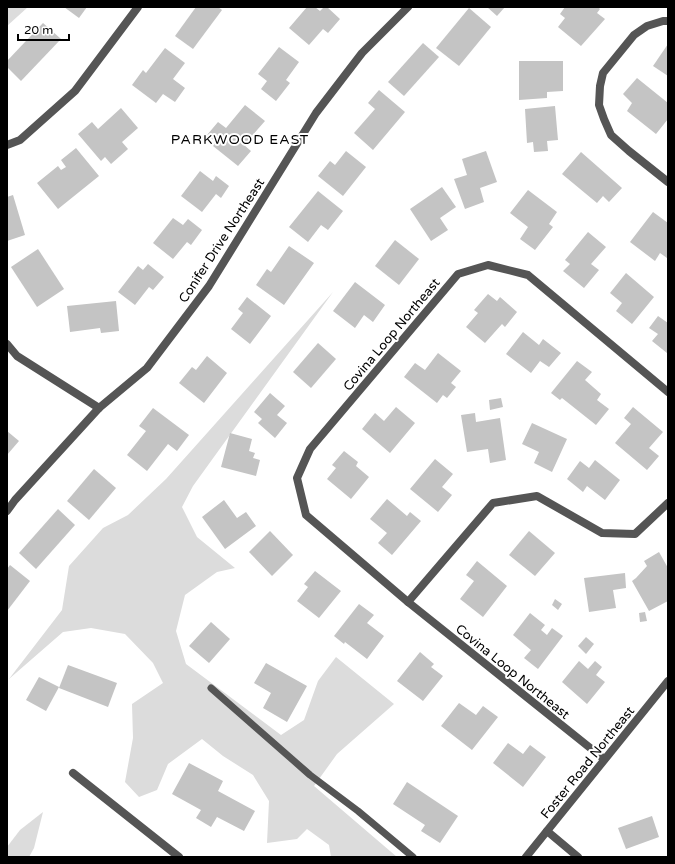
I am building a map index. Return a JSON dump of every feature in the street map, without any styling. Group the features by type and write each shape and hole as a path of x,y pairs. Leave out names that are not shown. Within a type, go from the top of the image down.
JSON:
{"street":[{"path":"7,145 20,140 74,91 138,7"},
{"name":"Conifer Drive Northeast","path":"7,511 15,500 99,408 147,368 208,286 316,113 362,53 408,7"},
{"path":"668,21 647,26 634,36 604,73 600,86 599,105 611,135 668,182"},
{"name":"Covina Loop Northeast","path":"604,759 408,602 306,515 296,478 310,449 458,274 488,265 528,275 668,392"},
{"path":"7,344 17,356 99,408"},
{"path":"408,602 493,503 537,496 602,533 635,534 668,503"},
{"name":"Foster Road Northeast","path":"526,857 668,681"},
{"path":"72,773 180,857"},
{"path":"547,831 578,857"}],"lane":[{"path":"211,688 310,775 358,811 413,857"}],"shaded area":[{"path":"7,7 28,7 7,26"},
{"path":"333,292 193,486 182,507 197,537 235,568 217,572 185,595 176,631 186,664 281,735 304,720 318,681 336,657 394,704 337,754 314,786 397,857 331,857 329,845 307,829 297,839 267,843 269,801 253,775 223,756 202,739 168,764 157,790 139,797 125,782 133,738 132,704 163,683 153,663 125,634 91,628 63,632 9,679 62,610 69,566 103,528 128,515 166,479"},
{"path":"43,812 34,848 29,857 7,857 7,847 20,830"}],"building":[{"path":"64,7 87,7 79,18"},
{"path":"196,7 218,7 222,10 193,49 175,36"},
{"path":"307,7 315,7 320,11 324,7 327,7 340,19 328,33 323,29 309,45 289,28"},
{"path":"487,7 505,7 497,16"},
{"path":"565,7 598,7 600,9 597,13 605,19 581,46 558,27 565,18 560,14"},
{"path":"469,8 491,27 459,66 436,48"},
{"path":"43,23 61,39 21,81 7,67 7,61"},
{"path":"423,43 439,57 404,96 388,82"},
{"path":"668,44 668,76 653,66"},
{"path":"279,47 299,62 286,80 290,83 276,101 261,89 267,81 258,74"},
{"path":"165,48 185,63 173,79 185,88 175,102 163,94 156,103 132,85 143,70 146,73"},
{"path":"519,61 563,61 563,91 547,92 547,98 519,100"},
{"path":"637,78 668,103 668,119 656,134 627,111 632,103 623,94"},
{"path":"379,90 405,112 373,150 354,133 375,109 368,103"},
{"path":"245,105 265,121 244,145 251,151 238,166 213,146 216,142 207,135 218,122 226,128"},
{"path":"555,106 558,140 547,141 548,151 534,152 533,142 527,143 525,109"},
{"path":"121,108 138,128 122,142 128,149 111,164 105,157 101,161 78,134 92,122 98,129"},
{"path":"76,148 99,176 58,209 37,183 58,166 61,170 66,167 61,160"},
{"path":"346,151 366,167 343,196 318,176 330,161 335,165"},
{"path":"486,151 497,182 480,188 484,202 465,209 454,179 467,175 462,159"},
{"path":"581,152 622,188 609,202 603,196 597,203 562,174"},
{"path":"200,171 213,181 216,176 229,186 221,198 216,194 202,212 181,196"},
{"path":"442,187 456,207 440,218 448,230 431,241 410,209"},
{"path":"528,190 557,212 549,224 553,227 535,250 520,239 528,227 510,213"},
{"path":"318,191 343,211 328,230 321,225 308,242 289,227"},
{"path":"13,195 25,235 7,241 7,197"},
{"path":"653,212 668,223 668,257 667,258 660,253 655,261 630,242"},
{"path":"173,218 183,225 188,219 202,230 191,245 187,242 173,259 153,243"},
{"path":"588,232 606,247 591,264 599,270 584,288 563,271 570,264 565,260"},
{"path":"395,240 419,259 399,285 375,266"},
{"path":"289,246 314,263 284,305 256,285 267,269 271,272"},
{"path":"38,249 64,289 37,307 11,267"},
{"path":"148,264 164,277 153,290 149,287 135,305 118,292 138,266 143,270"},
{"path":"626,273 654,297 632,324 616,311 622,303 610,293"},
{"path":"355,282 385,305 373,322 364,315 355,328 333,311"},
{"path":"488,294 497,301 500,297 517,312 505,327 502,324 485,343 466,327 478,313 474,310"},
{"path":"247,297 271,316 250,344 231,329 243,313 238,309"},
{"path":"116,301 119,331 101,333 100,328 70,332 67,306"},
{"path":"658,316 668,323 667,353 652,341 658,334 649,328"},
{"path":"523,332 539,345 543,339 561,353 549,367 540,361 531,373 506,354"},
{"path":"318,343 336,359 311,388 293,372"},
{"path":"438,353 461,371 451,383 456,387 447,398 443,395 437,403 404,377 415,363 425,370"},
{"path":"207,356 227,373 204,403 179,383 192,367 196,370"},
{"path":"577,361 592,372 585,380 601,394 597,400 609,409 596,425 562,398 560,400 551,393"},
{"path":"270,393 285,406 277,415 287,423 275,438 258,423 262,419 254,412"},
{"path":"501,398 503,407 490,410 489,400"},
{"path":"396,407 415,423 390,453 362,429 375,413 384,421"},
{"path":"633,407 663,432 649,448 659,456 647,470 615,443 631,424 624,418"},
{"path":"153,408 189,435 177,451 168,444 147,471 127,455 146,431 139,426"},
{"path":"475,413 476,422 500,418 506,460 490,463 488,449 467,452 461,415"},
{"path":"532,423 567,439 552,472 534,463 539,452 522,444"},
{"path":"7,431 19,441 7,455"},
{"path":"230,433 252,439 249,451 255,453 253,458 260,460 256,476 221,467"},
{"path":"344,451 358,462 356,466 369,477 351,499 327,479 336,468 332,465"},
{"path":"435,459 453,474 442,487 452,495 438,512 410,489"},
{"path":"595,460 620,480 605,500 587,486 583,492 567,479 580,461 589,468"},
{"path":"94,469 116,488 89,520 67,501"},
{"path":"387,499 407,516 410,512 421,521 392,555 378,543 387,533 370,519"},
{"path":"224,500 237,518 246,512 256,526 225,549 202,517"},
{"path":"58,509 75,525 36,569 19,553"},
{"path":"270,531 293,555 272,576 249,552"},
{"path":"529,531 555,553 535,576 509,555"},
{"path":"659,552 668,568 668,601 649,611 632,581 647,566 644,561"},
{"path":"477,561 507,586 483,617 460,599 474,581 466,575"},
{"path":"10,565 30,581 7,611 7,569"},
{"path":"315,571 341,591 319,618 297,601 308,587 304,584"},
{"path":"625,573 626,588 613,590 616,608 589,612 584,578"},
{"path":"555,599 562,604 558,610 552,605"},
{"path":"359,604 374,615 367,623 384,636 367,659 345,642 344,644 334,636"},
{"path":"645,612 647,621 640,622 639,613"},
{"path":"530,613 545,625 541,630 547,635 552,628 563,636 538,669 524,658 531,650 513,635"},
{"path":"211,622 230,639 209,663 189,646"},
{"path":"586,637 594,644 586,654 578,646"},
{"path":"420,652 434,664 431,667 443,676 423,701 397,681"},
{"path":"579,661 588,669 595,661 602,667 596,675 605,682 587,704 562,682"},
{"path":"266,663 307,686 287,722 263,708 271,693 254,683"},
{"path":"68,665 117,683 108,707 59,688"},
{"path":"39,677 59,687 46,711 26,700"},
{"path":"459,703 476,715 483,706 498,717 472,750 441,726"},
{"path":"508,743 523,754 530,745 546,757 523,787 493,763"},
{"path":"189,763 223,781 218,791 255,811 244,831 217,817 211,827 196,818 201,810 172,794"},
{"path":"407,782 458,816 440,843 421,831 425,825 393,804"},
{"path":"652,816 659,837 626,849 618,828"}],"district":[{"name":"PARKWOOD EAST","path":"240,139"}]}
